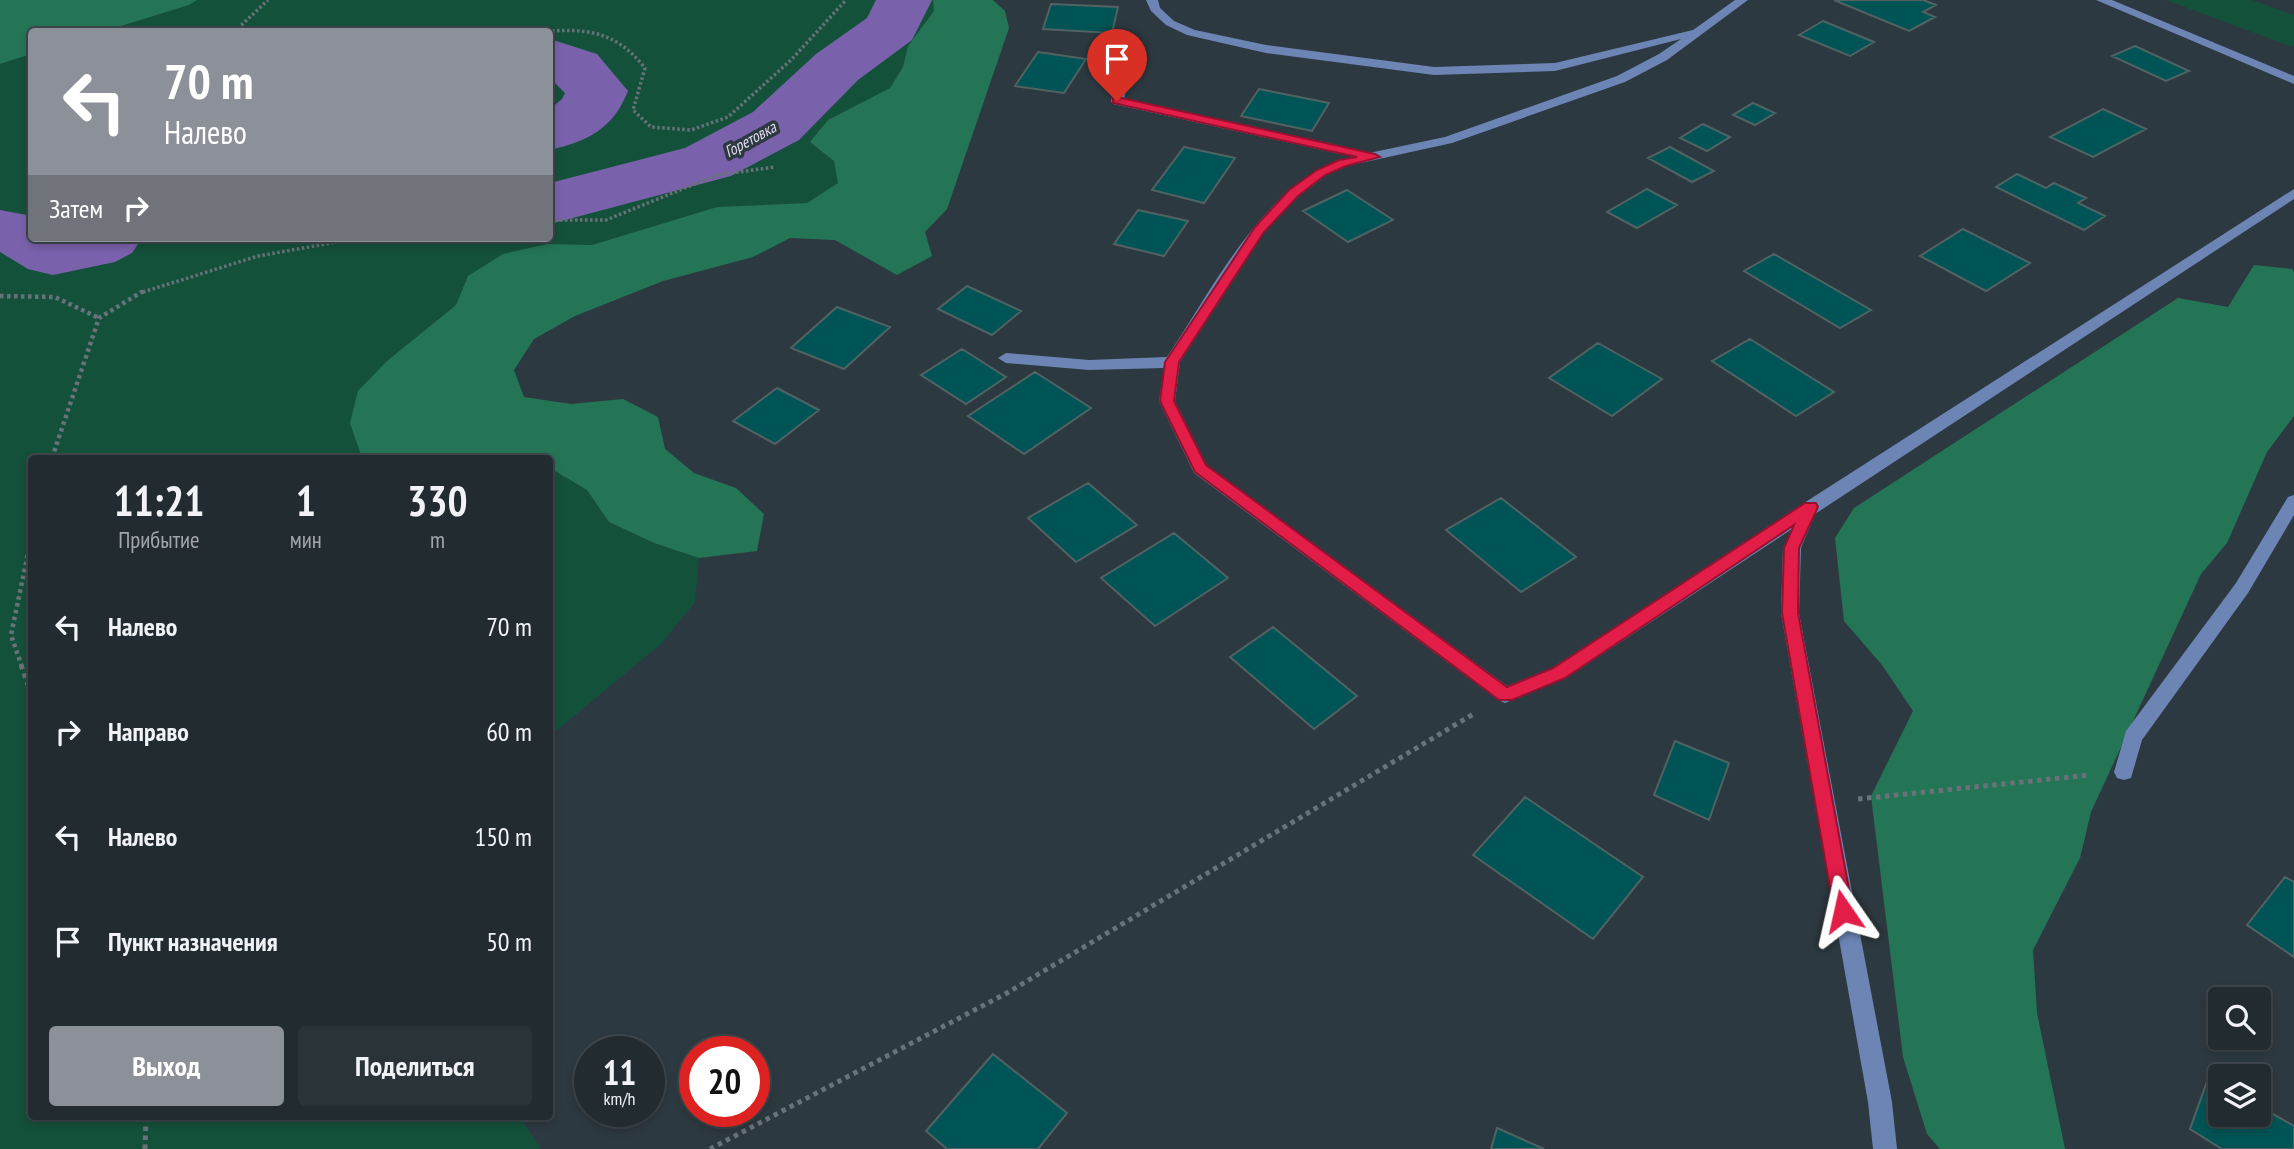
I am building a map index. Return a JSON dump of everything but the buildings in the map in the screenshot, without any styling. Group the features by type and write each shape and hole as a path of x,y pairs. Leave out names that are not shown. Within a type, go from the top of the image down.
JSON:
{"street":[{"path":"1152,0 1155,9 1170,23 1191,33 1292,53 1434,71 1555,67 1697,32"},
{"path":"1742,0 1663,57 1621,79 1448,140 1332,167 1294,193 1259,229 1172,362 1167,401 1200,468 1506,695 1559,673 2294,193"},
{"path":"2102,0 2294,80"},
{"path":"1127,58 1117,101 1375,157"},
{"path":"1006,358 1054,365 1120,367 1172,362"},
{"path":"2124,772 2133,737 2242,588 2294,500"},
{"path":"1810,507 1791,548 1790,613 1880,1102 1885,1149"}],"path":[{"path":"238,28 268,0"},
{"path":"553,31 584,29 614,37 633,50 645,68 634,110 651,127 691,130 728,117 791,60 846,0"},
{"path":"553,220 606,220 717,176 775,167"},
{"path":"53,455 99,318 146,290 258,256 337,242"},
{"path":"0,296 55,297 99,318"},
{"path":"28,553 11,635 28,684"},
{"path":"710,1149 1007,993 1506,695"},
{"path":"1823,802 2124,772"},
{"path":"145,1149 146,1120"}],"green space":[{"path":"0,0 197,0 189,5 115,28 28,28 28,55 0,64"},
{"path":"197,0 933,0 934,11 908,46 903,67 890,88 828,120 811,142 834,161 839,183 807,203 717,207 592,245 547,244 468,276 456,305 387,361 361,454 364,455 28,455 28,1120 522,1120 541,1149 0,1149 0,64 28,55 28,242 553,242 553,28 115,28 189,5"},
{"path":"933,0 993,0 1005,11 1009,28 947,209 925,232 932,256 897,275 835,240 790,238 753,257 663,281 575,316 534,339 514,370 524,397 571,404 623,399 658,417 665,449 694,473 736,488 764,514 757,551 699,558 654,543 609,522 587,490 553,470 553,455 361,455 350,423 358,391 387,361 456,305 468,276 503,254 547,244 592,245 717,207 807,203 838,183 834,161 810,142 828,120 890,88 903,67 908,46 934,11"},
{"path":"2166,0 2252,0 2294,15 2294,45 2292,47"},
{"path":"2254,265 2292,269 2294,272 2294,416 2267,452 2227,543 2201,574 2091,812 2080,858 2033,950 2037,1013 2065,1149 1940,1149 1927,1134 1903,1057 1871,796 1913,711 1882,665 1844,621 1835,538 1854,508 2178,298 2228,307"},
{"path":"553,470 587,490 609,522 654,543 699,558 695,602 661,644 553,734"}],"waterway":[{"name":"Горетовка","path":"553,203 708,162 776,126 837,67 891,28 904,0"},
{"name":"Горетовка","path":"553,58 576,67 597,91 585,113 567,125 553,130"},
{"name":"Горетовка","path":"0,231 19,234 28,239"},
{"name":"Горетовка","path":"33,242 53,254 90,247 99,242"}],"route":[{"path":"1117,101 1375,157 1343,163 1321,172 1294,193 1259,229 1172,362 1167,401 1200,468 1506,695 1559,673 1810,507 1791,548 1790,613 1843,911"}]}
